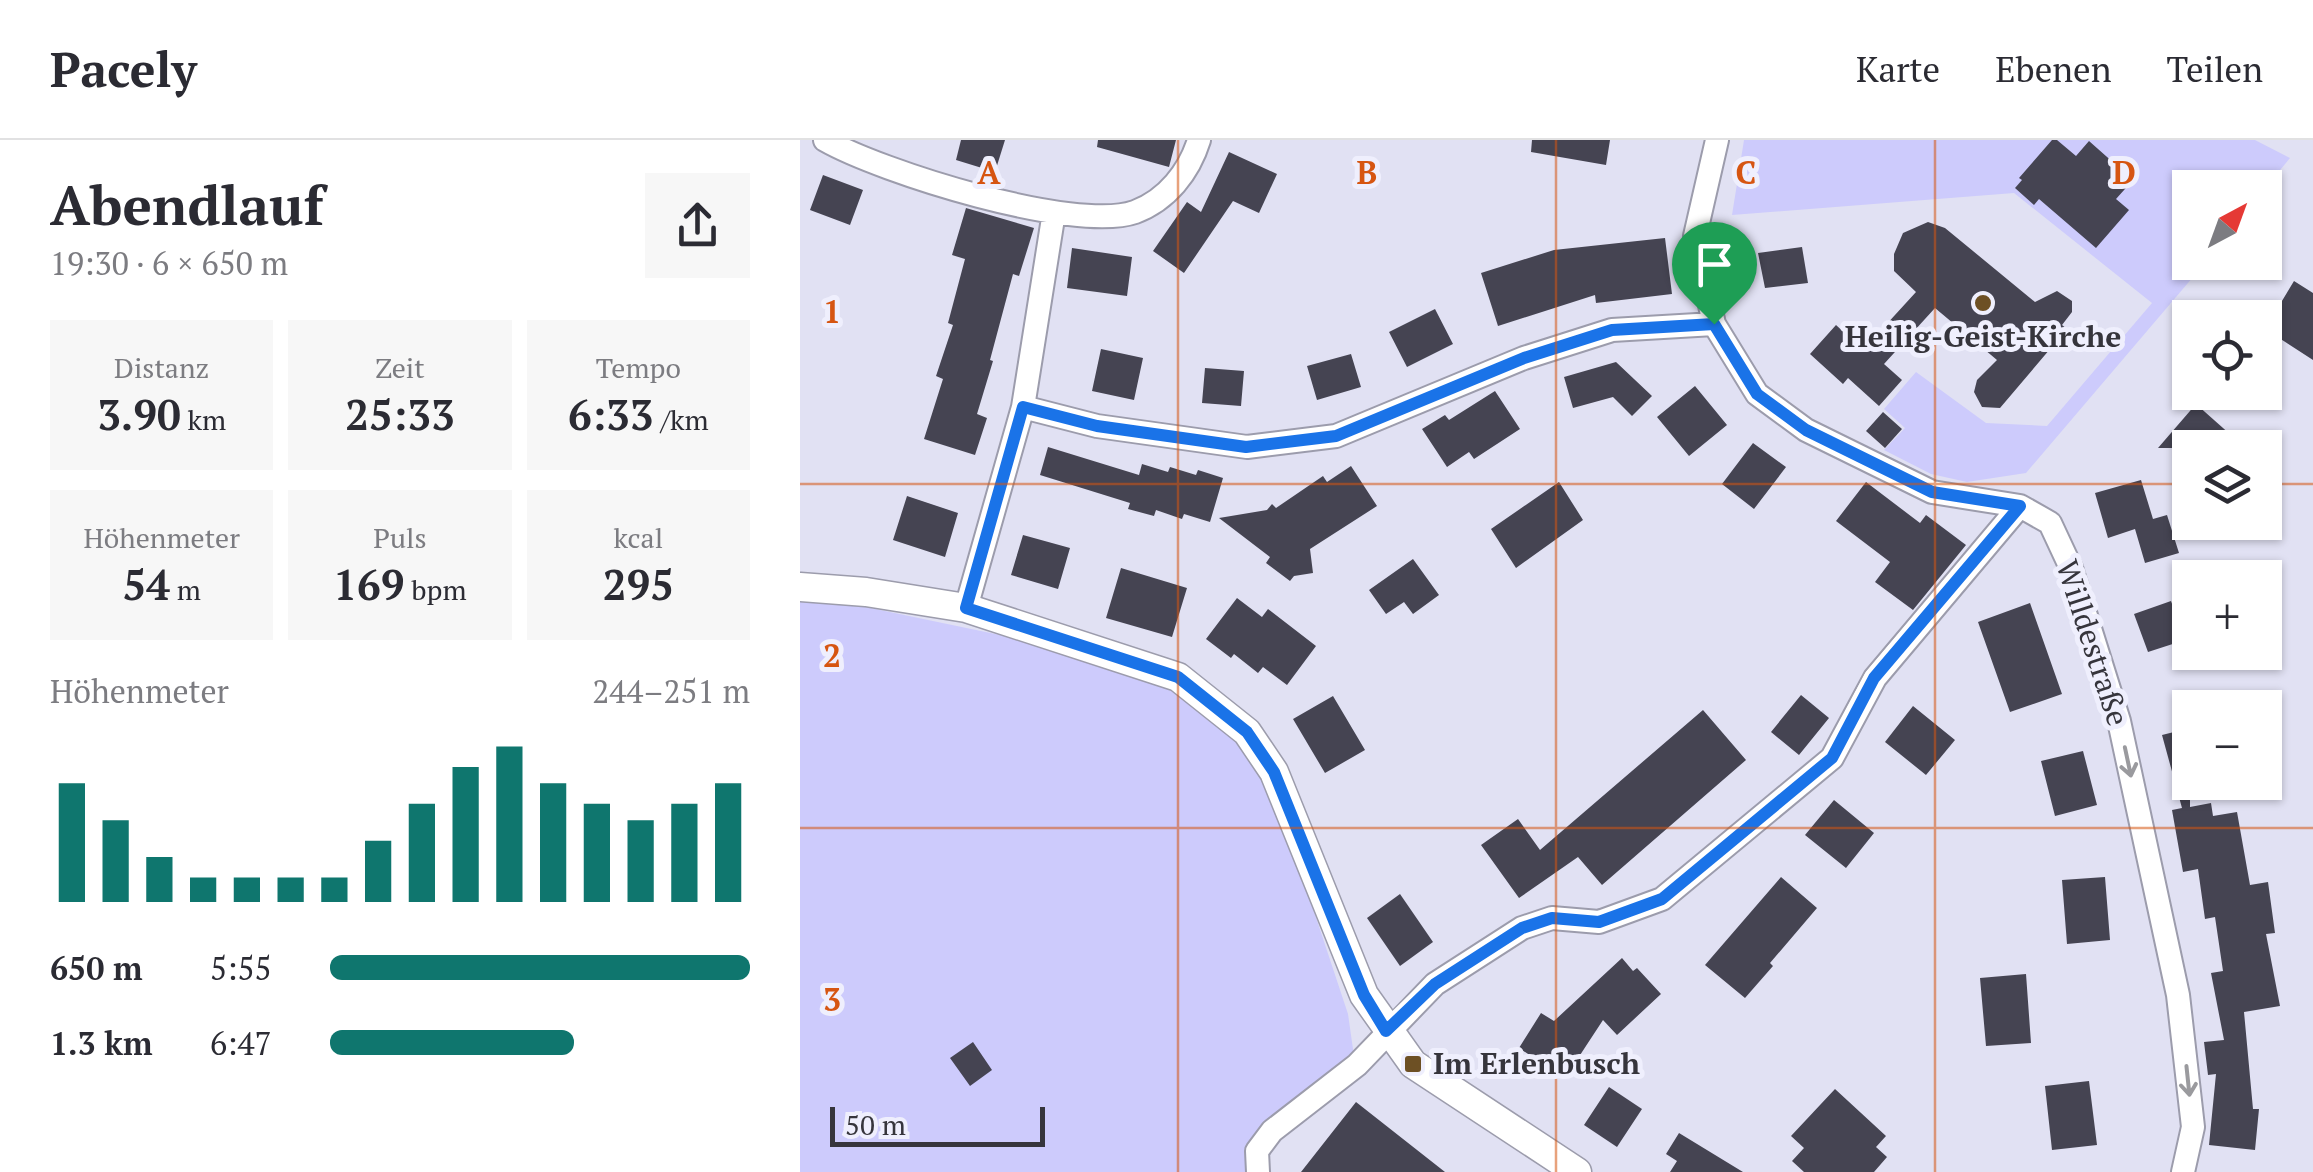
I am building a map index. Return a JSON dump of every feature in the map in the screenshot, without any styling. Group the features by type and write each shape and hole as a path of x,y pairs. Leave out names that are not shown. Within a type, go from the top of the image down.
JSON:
{"street":[{"path":"825,140 848,153 965,192 1054,212 1108,218 1135,212 1155,202 1180,180 1199,140"},
{"path":"1717,140 1695,236 1714,324 1757,394 1806,430 1932,492 2020,506"},
{"path":"966,608 1023,407 1054,212"},
{"path":"1023,407 1097,426 1246,447 1264,445 1336,436 1524,358 1612,330 1714,324"},
{"path":"1258,1172 1257,1152 1272,1131 1357,1065 1435,984 1522,928 1552,918 1599,922 1662,899 1832,758 1874,678 2020,506"},
{"name":"Willdestraße","path":"2020,506 2050,522 2072,568 2118,721 2178,996 2193,1127 2183,1172"},
{"path":"800,587 866,592 966,608 1178,677 1247,732 1274,772 1364,995 1412,1064 1577,1172"}],"shaded area":[{"path":"1744,140 2255,140 2290,158 2280,170 2172,170 2172,280 2191,280 2026,473 1967,482 1931,474 1884,450 1905,428 1884,409 1916,372 1986,423 2047,426 2152,303 2014,193 1732,215"},
{"path":"800,599 837,601 1019,639 1174,688 1203,708 1259,762 1291,842 1348,1014 1354,1056 1253,1139 1245,1157 1248,1172 800,1172"}],"building":[{"path":"961,140 1005,140 995,172 956,160"},
{"path":"1098,140 1176,140 1169,167 1097,147"},
{"path":"1532,140 1610,140 1606,165 1531,152"},
{"path":"2052,140 2076,156 2089,141 2133,180 2116,199 2129,210 2096,248 2039,199 2034,205 2015,188"},
{"path":"1229,152 1277,174 1259,213 1233,201 1184,273 1153,251 1187,202 1201,212"},
{"path":"823,175 863,190 850,225 810,210"},
{"path":"966,208 1034,228 1019,276 1013,274 990,360 993,361 977,414 987,418 975,455 924,439 943,379 936,376 953,325 948,323 965,259 952,255"},
{"name":"Heilig-Geist-Kirche","path":"1928,222 1945,228 2035,302 2057,291 2072,301 2072,312 2062,325 2067,329 2000,408 1982,407 1974,392 1977,380 1997,360 1935,308 1884,364 1902,380 1879,406 1848,378 1843,384 1810,354 1836,325 1863,350 1916,292 1894,271 1894,254 1903,233"},
{"path":"1665,238 1672,294 1596,303 1595,295 1498,326 1481,273 1554,250"},
{"path":"1802,247 1808,283 1765,288 1758,253"},
{"path":"1072,248 1132,257 1127,296 1067,288"},
{"path":"2294,281 2313,293 2313,360 2282,340 2282,301"},
{"path":"1435,309 1453,344 1407,367 1389,332"},
{"path":"1101,349 1143,358 1134,400 1092,391"},
{"path":"1351,354 1361,387 1317,400 1307,366"},
{"path":"1616,362 1652,396 1632,416 1613,397 1573,408 1564,377"},
{"path":"1205,368 1244,371 1241,406 1202,403"},
{"path":"1695,386 1727,425 1689,456 1657,417"},
{"path":"1495,391 1520,429 1474,459 1469,452 1447,467 1422,429 1445,415 1449,420"},
{"path":"2191,410 2203,410 2225,430 2174,430"},
{"path":"1883,412 1902,429 1885,448 1866,431"},
{"path":"2172,432 2172,448 2158,448"},
{"path":"1753,443 1786,467 1754,509 1722,484"},
{"path":"1048,447 1139,475 1142,464 1196,475 1198,470 1223,478 1210,522 1184,514 1182,519 1156,510 1154,516 1128,509 1130,503 1040,475"},
{"path":"1351,466 1377,506 1310,549 1313,573 1294,576 1290,581 1266,563 1270,557 1219,518 1267,510 1272,504 1276,508 1323,476 1327,482"},
{"path":"2141,480 2153,519 2167,515 2179,553 2145,563 2135,529 2108,538 2095,493"},
{"path":"1559,482 1583,520 1516,568 1491,529"},
{"path":"1866,482 1920,523 1926,515 1966,545 1913,610 1875,582 1890,562 1836,521"},
{"path":"907,496 958,513 945,557 893,540"},
{"path":"1023,535 1070,548 1058,589 1011,575"},
{"path":"1413,559 1439,595 1413,614 1404,602 1386,614 1369,590"},
{"path":"1121,568 1187,588 1172,637 1106,618"},
{"path":"1237,598 1262,617 1268,609 1316,646 1287,685 1263,667 1258,673 1234,654 1231,658 1206,639"},
{"path":"2171,601 2172,644 2148,652 2134,614"},
{"path":"2030,603 2062,694 2010,712 1978,622"},
{"path":"1801,695 1829,718 1799,755 1771,732"},
{"path":"1333,696 1365,750 1325,773 1293,719"},
{"path":"1913,706 1955,740 1926,775 1885,742"},
{"path":"1703,710 1746,760 1602,885 1578,857 1519,898 1481,845 1518,819 1540,850"},
{"path":"2172,732 2172,772 2162,735"},
{"path":"2083,751 2097,805 2055,816 2041,761"},
{"path":"1834,800 1874,833 1846,868 1805,835"},
{"path":"2180,800 2190,800 2190,807 2211,803 2213,816 2237,812 2250,885 2268,882 2275,933 2266,934 2280,1006 2244,1012 2253,1109 2259,1109 2255,1150 2209,1145 2216,1074 2208,1075 2204,1042 2224,1040 2211,973 2223,971 2215,917 2205,919 2198,869 2183,872 2172,810 2182,808"},
{"path":"1781,877 1817,908 1745,998 1705,965"},
{"path":"2105,877 2110,940 2067,944 2062,880"},
{"path":"1400,894 1433,942 1400,966 1367,918"},
{"path":"1622,958 1661,994 1617,1035 1603,1020 1565,1078 1534,1063 1534,1058 1519,1048 1541,1013 1554,1021"},
{"path":"2026,974 2031,1043 1986,1046 1980,978"},
{"path":"973,1042 992,1070 970,1086 950,1058"},
{"path":"2089,1081 2097,1145 2052,1150 2045,1086"},
{"path":"1609,1087 1642,1109 1617,1147 1584,1125"},
{"path":"1835,1089 1886,1136 1876,1147 1887,1157 1874,1172 1804,1172 1792,1161 1804,1148 1791,1136"},
{"path":"1356,1102 1445,1172 1301,1172"},
{"path":"1679,1133 1743,1172 1670,1172 1677,1161 1666,1154"}],"place":[{"name":"Heilig-Geist-Kirche","path":"1983,303"},
{"name":"Im Erlenbusch","path":"1413,1064"}],"route":[{"path":"1714,324 1757,394 1806,430 1932,492 2020,506 1874,678 1832,758 1662,899 1599,922 1552,918 1522,928 1435,984 1386,1031 1364,995 1274,772 1247,732 1178,677 966,608 1023,407 1097,426 1246,447 1336,436 1524,358 1612,330 1714,324"}]}
